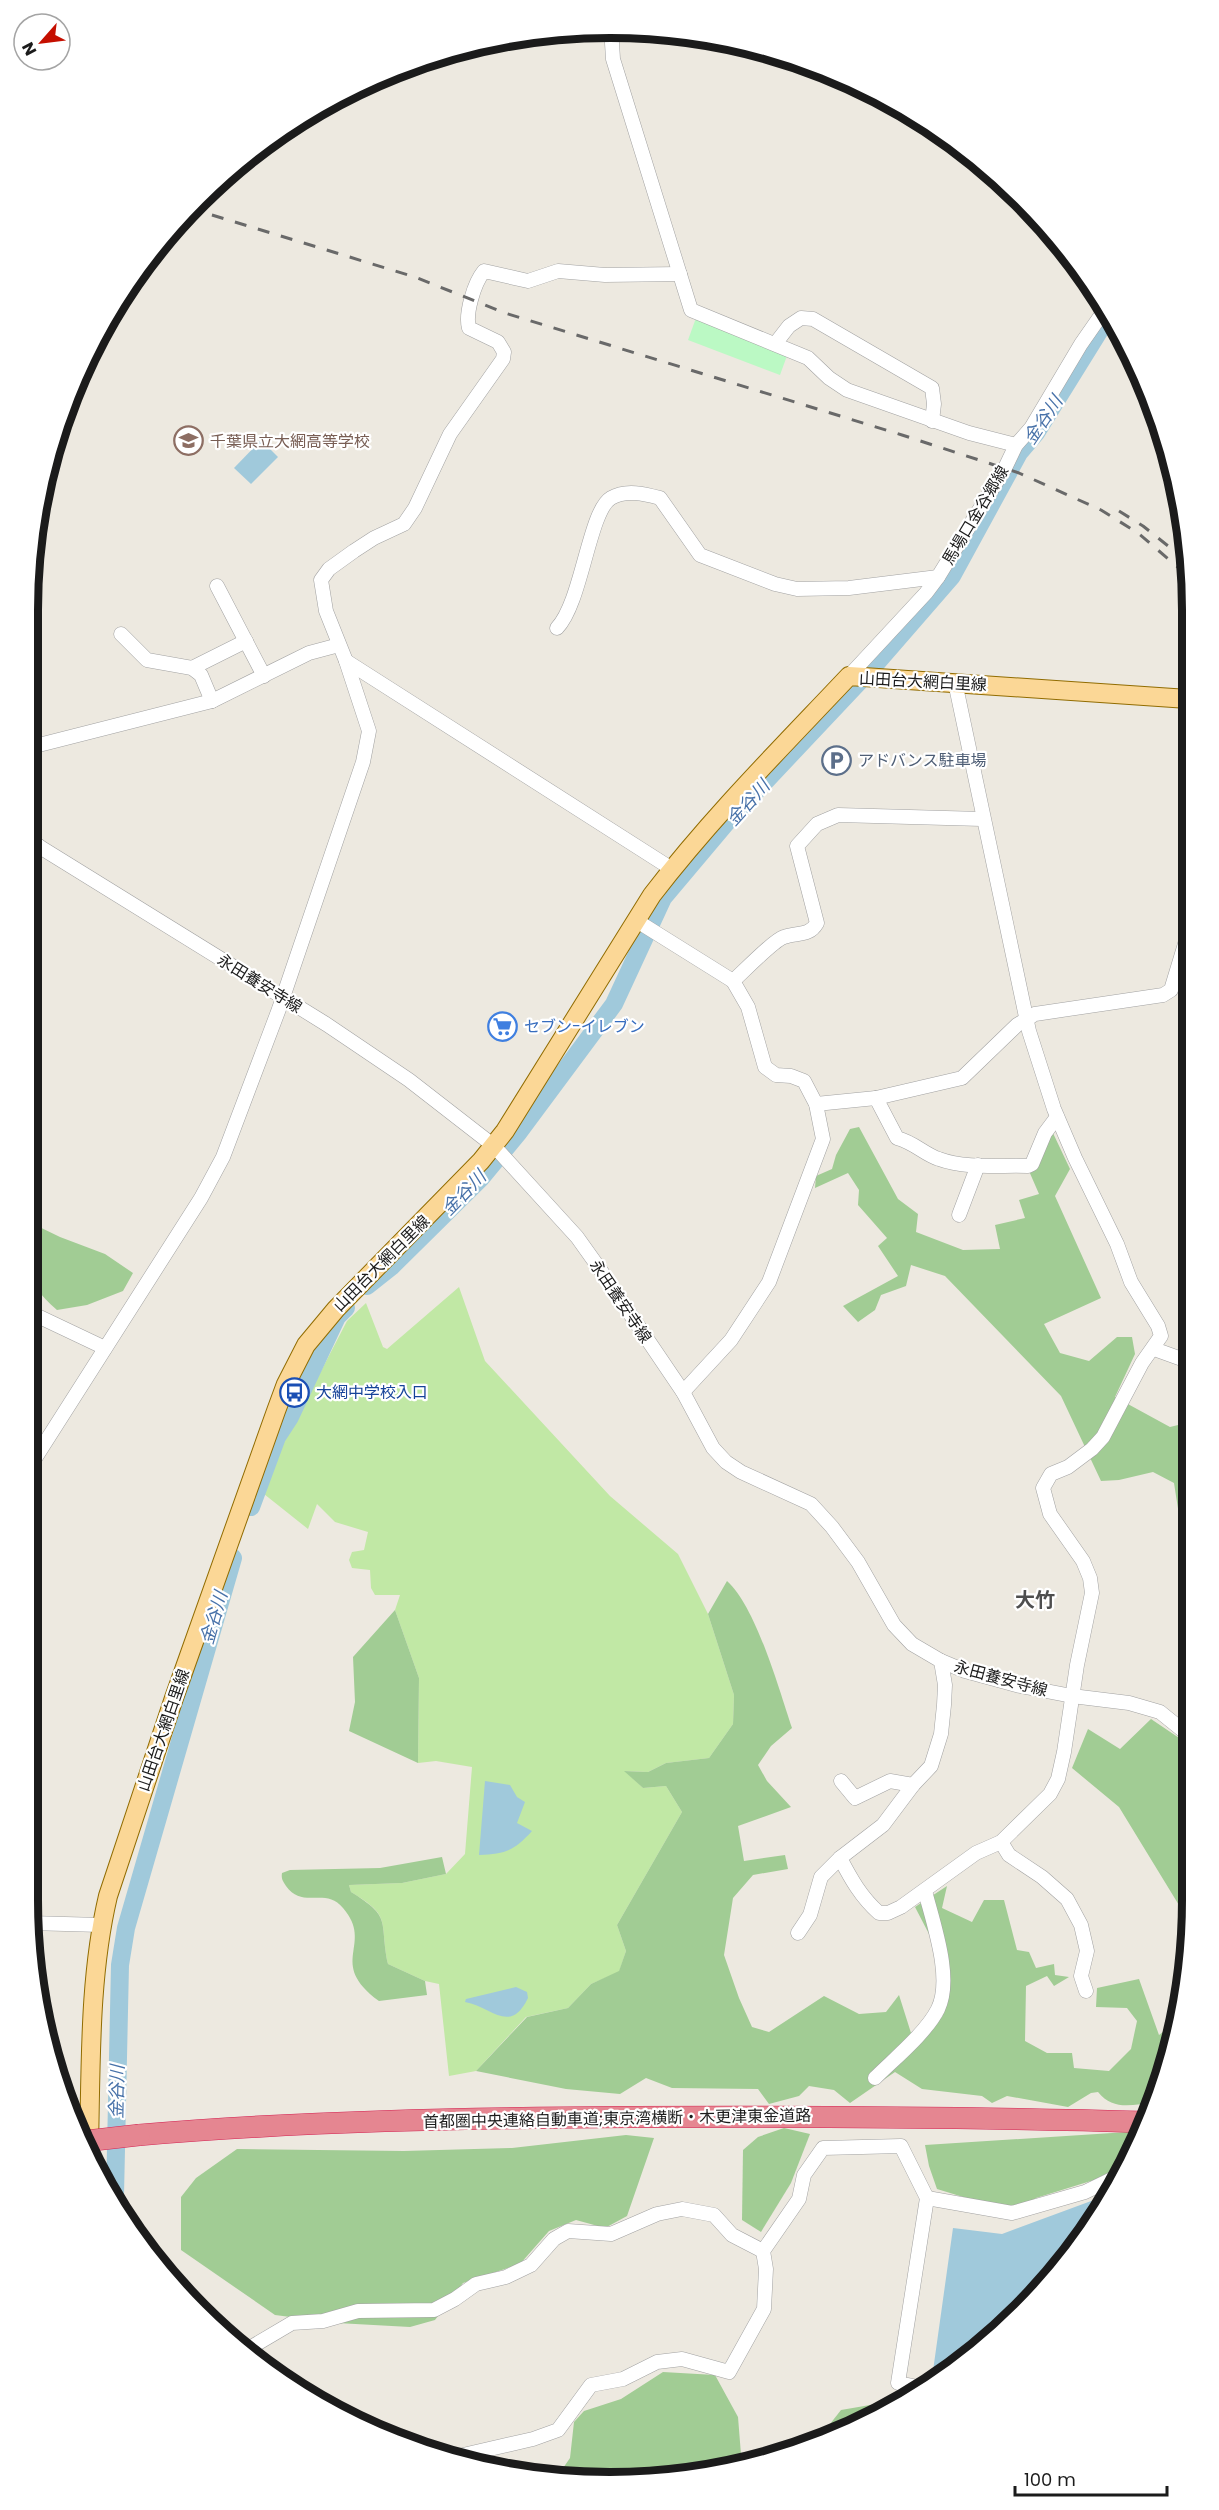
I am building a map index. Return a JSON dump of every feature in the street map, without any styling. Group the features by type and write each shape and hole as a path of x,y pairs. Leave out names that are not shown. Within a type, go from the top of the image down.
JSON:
{"highway":[{"name":"首都圏中央連絡自動車道;東京湾横断・木更津東金道路","path":"91,2141 208,2130 456,2118 845,2115 1137,2122"}],"main road":[{"name":"山田台大網白里線","path":"89,2138 95,1973 101,1925 108,1896 174,1698 286,1384 306,1345 336,1309 421,1224 494,1146 536,1084 672,869 703,830 849,676 1181,698"}],"street":[{"path":"612,38 614,59 691,310 808,358 828,378 848,390 932,421 1016,445"},
{"path":"38,1454 201,1198 223,1157 283,997 363,762 369,731 346,661 326,611 321,580 329,569 354,551 374,538 404,524 415,508 450,434 503,359 504,352 498,342 469,328 467,320 477,279 484,271 528,281 558,271 605,275 680,274"},
{"name":"馬場口金谷郷線","path":"849,676 938,577 1005,468 1016,445 1031,428 1100,316"},
{"path":"775,344 789,326 801,318 813,319 932,388 934,404 932,421"},
{"path":"557,628 572,602 599,512 609,498 623,493 660,498 700,555 775,584 797,589 849,588 938,577"},
{"path":"217,586 264,675"},
{"path":"122,634 147,660 192,668 201,675 212,701"},
{"path":"192,668 246,641"},
{"path":"38,745 212,701 309,653 339,645"},
{"path":"346,661 672,869"},
{"path":"840,1858 855,1887 879,1913 888,1913 925,1891 976,1853 1002,1842 1050,1794 1058,1779 1064,1752 1072,1696 1092,1593 1090,1578 1083,1561 1050,1514 1043,1488 1051,1474 1068,1467 1092,1449 1103,1437 1142,1363 1161,1336 1158,1326 1131,1282 1117,1244 1057,1117 1026,1018 982,819 955,682"},
{"path":"733,981 782,937 808,933 817,923 797,846 817,824 838,815 982,819"},
{"name":"永田養安寺線","path":"38,846 283,997 409,1080 494,1146 577,1237 683,1392 713,1448 726,1462 741,1472 812,1504 858,1562 894,1625 912,1644 941,1661 965,1671 1020,1686 1072,1696 1130,1703 1160,1712 1181,1729"},
{"path":"637,921 733,981 748,1007 768,1070 776,1075 791,1076 804,1081 816,1104 823,1139 769,1282 731,1340 683,1392"},
{"path":"816,1104 876,1098 962,1078 1026,1018 1035,1014 1163,995 1171,990 1181,957"},
{"path":"876,1098 897,1137 912,1142 937,1159 960,1165 1028,1166 1032,1164 1045,1132 1057,1117"},
{"path":"960,1215 978,1165"},
{"path":"38,1316 105,1348"},
{"path":"1154,1349 1181,1359"},
{"path":"798,1933 810,1915 821,1877 840,1858 883,1825 913,1785 931,1766 936,1756 944,1705 945,1685 941,1661"},
{"path":"841,1781 855,1797 890,1780 913,1785"},
{"path":"1002,1842 1010,1855 1042,1876 1067,1899 1081,1925 1087,1951 1081,1976 1086,1991"},
{"path":"875,2078 923,2028 937,2010 943,1994 939,1948 925,1891"},
{"path":"39,1923 101,1925"},
{"path":"466,2454 533,2439 558,2430 591,2385 623,2379 657,2362 682,2359 729,2372 764,2309 766,2269 763,2251 799,2199 804,2175 823,2148 901,2146 927,2198 898,2383 912,2386"},
{"path":"927,2198 1012,2213 1085,2192 1108,2181"},
{"path":"252,2347 292,2323 323,2321 358,2311 434,2310 455,2299 476,2283 506,2277 531,2265 554,2239 568,2231 611,2234 657,2214 682,2208 714,2215 732,2235 763,2251"}],"green space":[{"path":"696,318 788,353 780,375 688,340"},
{"path":"859,1127 898,1199 918,1214 916,1232 963,1250 1000,1249 995,1225 1025,1218 1019,1200 1039,1194 1029,1171 1052,1131 1070,1169 1055,1196 1101,1298 1044,1324 1060,1353 1089,1361 1117,1337 1132,1337 1135,1354 1115,1397 1170,1427 1181,1424 1181,1522 1174,1483 1153,1472 1119,1480 1101,1481 1061,1396 945,1276 911,1265 906,1286 881,1295 875,1310 858,1322 843,1306 898,1276 878,1246 887,1238 858,1205 859,1190 848,1173 815,1188 816,1176 832,1169 836,1155 850,1129"},
{"path":"38,1226 105,1254 133,1273 123,1291 87,1305 57,1310 38,1289"},
{"path":"459,1287 485,1361 610,1496 678,1554 708,1614 734,1695 733,1724 709,1758 666,1763 648,1772 625,1771 643,1788 666,1786 682,1812 617,1925 626,1951 619,1972 591,1984 568,2008 526,2017 476,2071 449,2076 439,1984 425,1981 388,1964 379,1914 351,1892 349,1885 402,1883 446,1874 465,1854 472,1767 436,1761 418,1763 419,1678 395,1610 400,1595 375,1595 371,1588 370,1570 352,1568 349,1560 352,1552 364,1550 368,1532 335,1522 317,1504 308,1529 264,1494 281,1448 347,1321 366,1303 383,1347 387,1349"},
{"path":"727,1581 748,1609 757,1629 792,1728 771,1746 758,1765 767,1781 791,1807 738,1826 744,1861 785,1855 788,1869 753,1875 733,1898 724,1955 752,2027 769,2032 824,1996 859,2014 886,2012 899,1995 911,2033 923,2036 942,2017 950,1989 944,1954 929,1934 915,1907 947,1886 942,1908 972,1922 984,1900 1004,1900 1017,1950 1029,1952 1036,1968 1054,1964 1055,1975 1069,1977 1054,1986 1047,1976 1026,1986 1025,2041 1047,2053 1072,2053 1074,2068 1109,2071 1131,2049 1137,2021 1127,2008 1096,2007 1097,1988 1139,1979 1159,2035 1167,2029 1144,2103 1117,2104 1110,2102 1098,2092 1091,2093 1068,2107 1007,2096 992,2103 982,2096 922,2089 895,2072 850,2103 834,2090 809,2086 799,2096 769,2104 758,2089 672,2088 646,2078 620,2094 566,2089 476,2071 527,2017 568,2008 591,1984 619,1971 626,1951 617,1925 682,1812 666,1786 643,1788 624,1771 648,1772 666,1763 709,1758 733,1724 734,1695 708,1614"},
{"path":"395,1610 419,1678 418,1763 349,1731 355,1702 353,1657"},
{"path":"1151,1719 1181,1739 1181,1908 1119,1807 1072,1768 1088,1729 1120,1749"},
{"path":"442,1857 446,1874 402,1883 349,1885 351,1892 373,1908 382,1921 388,1964 425,1981 427,1995 379,2001 364,1987 356,1975 353,1964 355,1933 352,1921 343,1908 329,1899 307,1898 293,1893 282,1880 282,1873 290,1870 380,1868"},
{"path":"784,2128 810,2134 791,2183 761,2232 742,2220 743,2150 758,2137"},
{"path":"1132,2132 1114,2170 1094,2180 1036,2198 1009,2216 986,2204 937,2189 925,2145"},
{"path":"626,2135 654,2138 627,2216 605,2228 576,2220 549,2231 520,2264 463,2283 435,2320 410,2327 337,2323 275,2315 181,2250 181,2197 196,2178 237,2149 404,2151 512,2148"},
{"path":"663,2372 715,2375 738,2417 741,2457 684,2468 647,2471 562,2470 570,2458 574,2422 584,2411 621,2399"},
{"path":"883,2403 830,2428 830,2424 841,2410"}],"water":[{"path":"261,440 278,457 251,484 234,468"},
{"path":"485,1781 510,1785 517,1797 525,1802 517,1823 532,1831 509,1850 496,1854 479,1855"},
{"path":"516,1987 527,1992 528,1998 514,2015 500,2016 465,2002 466,1999"},
{"path":"1097,2199 1040,2278 987,2331 933,2372 953,2228 1002,2234"}],"waterway":[{"name":"金谷川","path":"367,1286 391,1267 481,1178 519,1132 614,1004 663,898 727,822 873,667 952,576 1019,453 1036,433 1104,323"},
{"name":"金谷川","path":"251,1507 277,1437 290,1417 337,1317 346,1308"},
{"name":"金谷川","path":"115,2188 120,1965 126,1928 233,1558"}],"railway":[{"path":"199,211 415,277 505,313 1019,473 1101,510 1138,533 1180,569"},
{"path":"1119,511 1143,526 1179,554"}],"place":[{"name":"千葉県立大網高等学校","path":"189,441"},
{"name":"アドバンス駐車場","path":"837,760"},
{"name":"セブン-イレブン","path":"503,1026"},
{"name":"大網中学校入口","path":"295,1392"}],"district":[{"name":"大竹","path":"1035,1600"}]}
